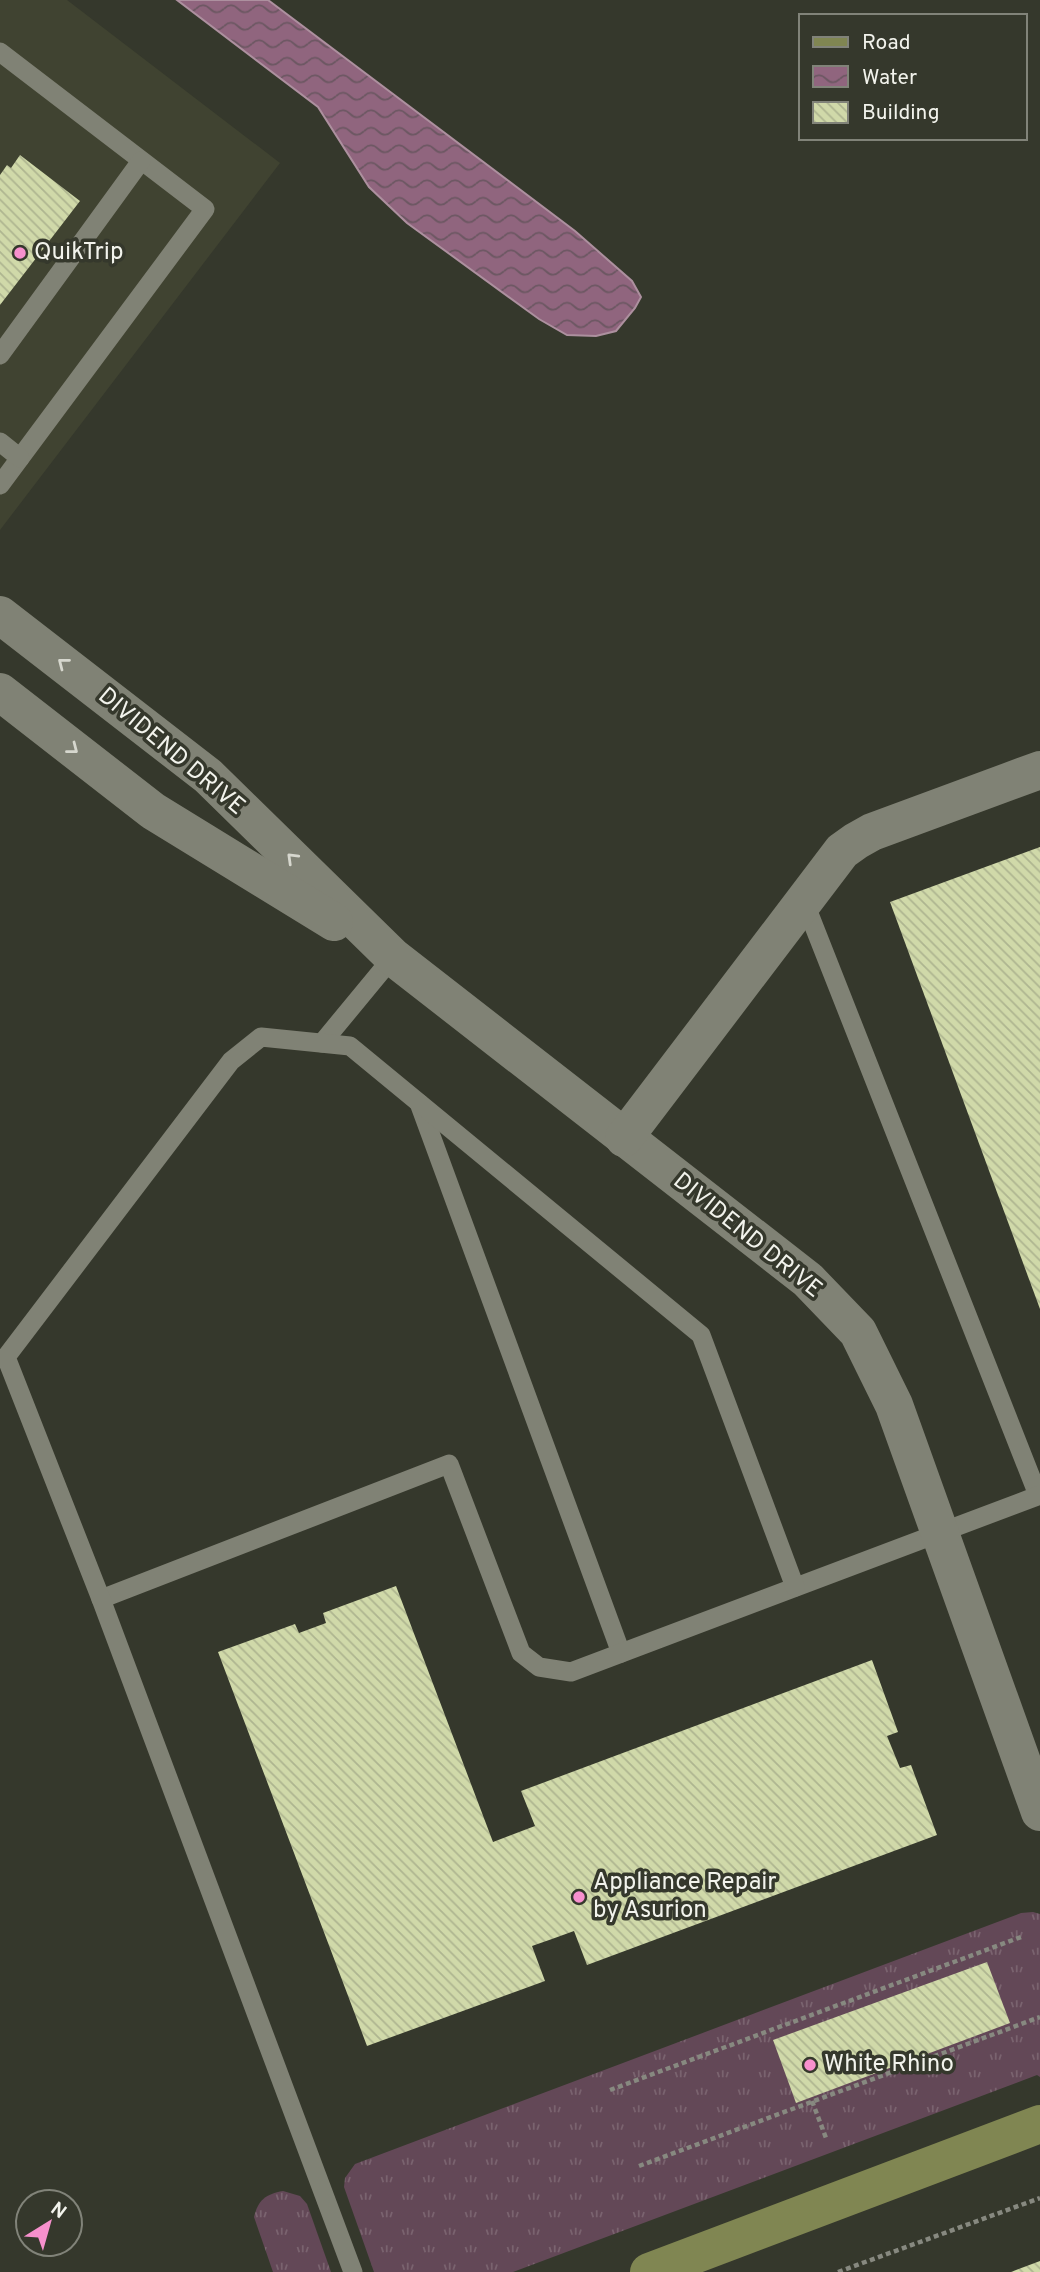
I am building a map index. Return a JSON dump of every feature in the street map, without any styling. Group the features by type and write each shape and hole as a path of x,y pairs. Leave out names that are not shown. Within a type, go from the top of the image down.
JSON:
{"street":[{"name":"DIVIDEND DRIVE","path":"0,615 208,776 393,957 808,1280 858,1332 894,1405 1040,1812"},
{"name":"DIVIDEND DRIVE","path":"0,692 153,811 393,957"},
{"path":"624,1139 842,851 872,832 1040,770"},
{"path":"649,2272 1040,2124"}],"lane":[{"path":"0,52 205,209 0,485"},
{"path":"0,355 141,161"},
{"path":"0,442 20,458"},
{"path":"101,1599 449,1464 522,1653 539,1667 571,1672 1039,1495 804,901"},
{"path":"322,1043 393,957"},
{"path":"353,2272 101,1599 3,1361 231,1061 261,1037 351,1046 701,1335 795,1587"},
{"path":"419,1102 621,1653"}],"path":[{"path":"610,2090 1021,1937"},
{"path":"639,2166 1040,2017"},
{"path":"812,2101 826,2138"},
{"path":"838,2272 1040,2198"}],"shaded area":[{"path":"0,0 67,0 280,163 0,530"}],"green space":[{"path":"1021,1913 1040,1914 1040,2077 1037,2075 513,2272 374,2272 344,2187 345,2178 355,2164"},
{"path":"283,2191 300,2196 307,2204 331,2272 273,2272 254,2217 264,2199"}],"water":[{"path":"177,0 268,0 575,231 632,281 641,297 635,308 616,331 596,336 567,335 539,319 407,223 369,187 318,107"}],"building":[{"name":"QuikTrip","path":"20,155 80,201 0,305 0,175 7,165 11,168"},
{"path":"1040,847 1040,1309 890,902"},
{"path":"396,1586 493,1842 535,1826 521,1791 872,1660 898,1732 887,1736 900,1768 911,1765 937,1835 587,1965 574,1931 532,1946 545,1981 367,2046 218,1652 295,1624 299,1633 326,1623 323,1613"},
{"path":"987,1962 1010,2023 796,2103 773,2040"},
{"path":"1040,2261 1040,2272 1011,2272"}],"place":[{"name":"QuikTrip","path":"20,253"},
{"name":"Appliance Repair by Asurion","path":"579,1897"},
{"name":"White Rhino","path":"810,2065"}]}
